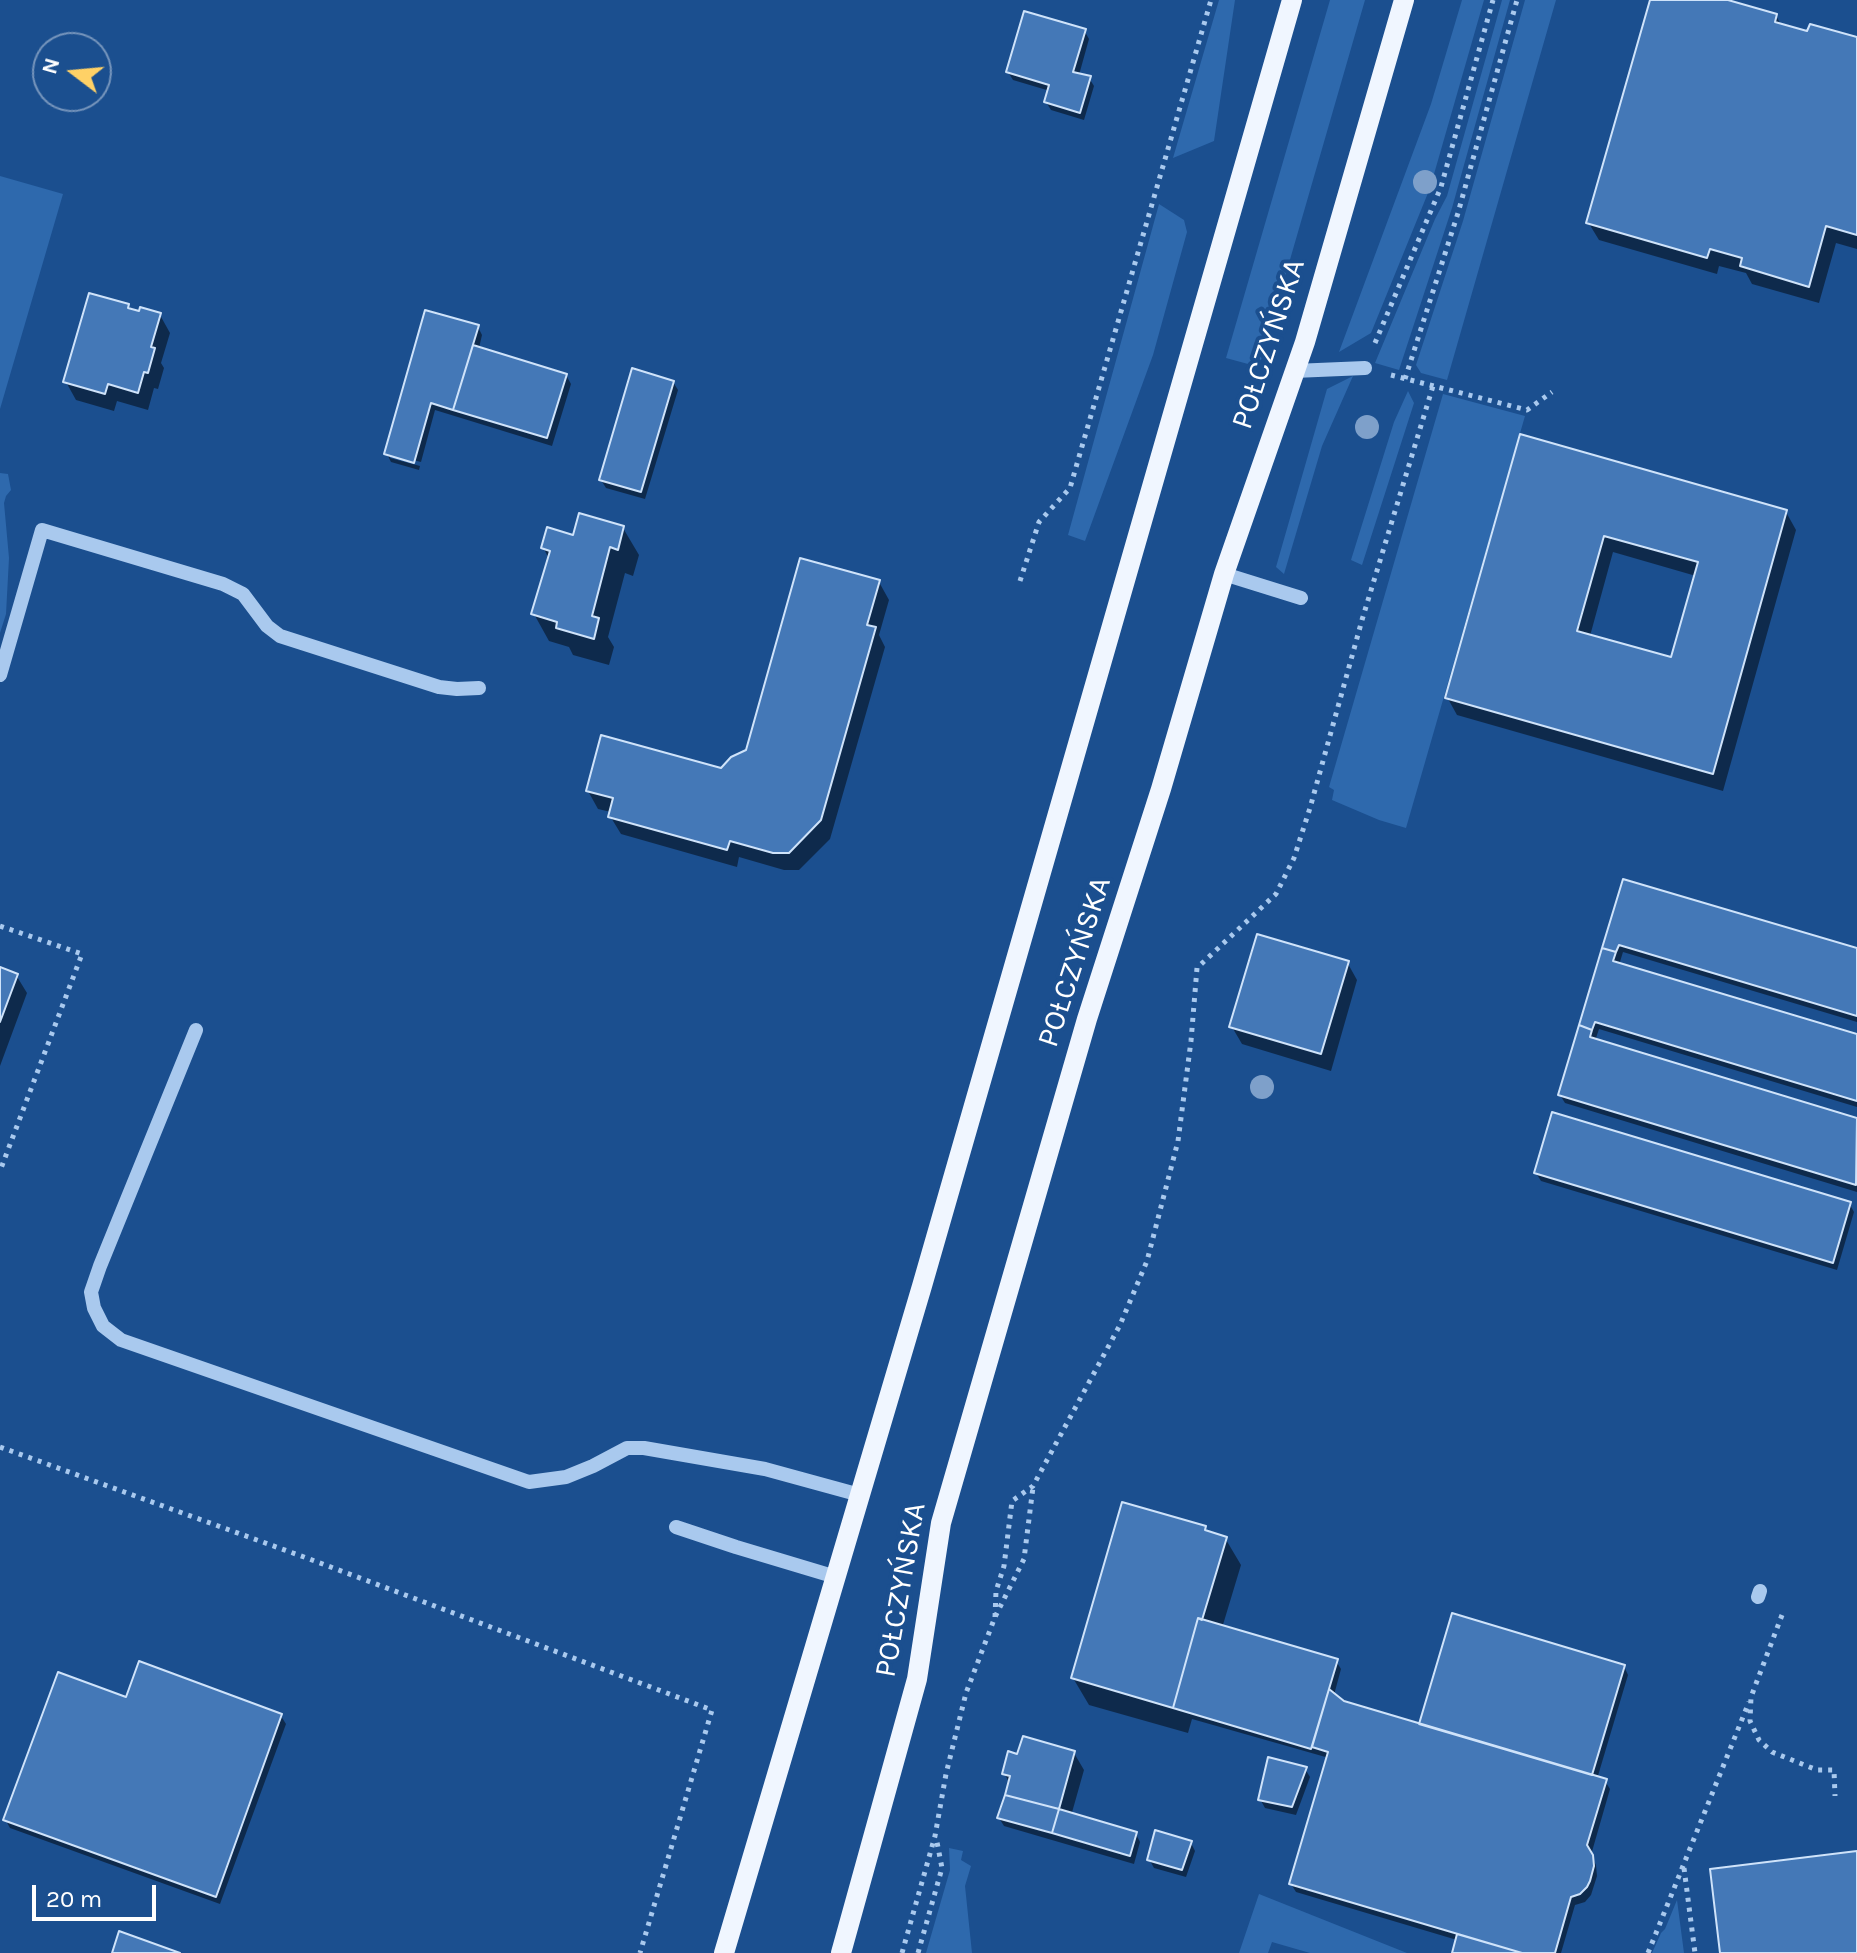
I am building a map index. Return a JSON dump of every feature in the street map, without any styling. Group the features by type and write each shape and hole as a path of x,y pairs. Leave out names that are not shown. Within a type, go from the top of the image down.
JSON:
{"main road":[{"name":"POŁCZYŃSKA","path":"724,1953 926,1273 1292,0"},
{"name":"POŁCZYŃSKA","path":"841,1953 917,1679 941,1523 1087,1019 1161,789 1224,574 1305,342 1404,0"}],"lane":[{"path":"1294,371 1368,362"},
{"path":"0,675 42,530 223,584 243,594 267,626 280,636 439,687 479,688"},
{"path":"1224,574 1301,598"},
{"path":"196,1030 91,1292 94,1308 103,1326 121,1340 529,1482 566,1477 627,1448 644,1448 765,1469 860,1495"},
{"path":"676,1527 836,1577"}],"path":[{"path":"1020,581 1039,522 1070,488 1211,0"},
{"path":"1368,362 1441,187 1493,0"},
{"path":"1517,0 1458,213 1405,379 1527,410 1552,392"},
{"path":"902,1953 935,1836 966,1693 995,1617 1024,1559 1033,1486 1120,1325 1147,1261 1178,1141 1197,968 1276,894 1294,858 1433,386"},
{"path":"0,926 82,954 0,1171"},
{"path":"0,1447 712,1710 640,1952 650,1953"},
{"path":"995,1617 996,1591 1004,1566 1012,1501 1033,1486"},
{"path":"1648,1953 1785,1607 1759,1594"},
{"path":"1751,1697 1750,1721 1759,1740 1772,1752 1798,1763 1817,1770 1834,1770 1835,1796"},
{"path":"918,1953 942,1868 935,1836"},
{"path":"1684,1867 1695,1953"}],"shaded area":[{"path":"1219,0 1235,0 1214,141 1173,158"},
{"path":"1330,0 1365,0 1259,367 1226,358"},
{"path":"1462,0 1484,0 1430,188 1371,333 1339,352 1431,104"},
{"path":"1502,0 1510,0 1452,208 1399,370 1375,363 1447,196"},
{"path":"1525,0 1556,0 1447,380 1421,373 1416,365 1463,221"},
{"path":"0,176 63,194 0,409"},
{"path":"1159,204 1184,220 1187,232 1153,355 1085,541 1068,535"},
{"path":"1353,376 1322,446 1284,574 1276,567 1327,389"},
{"path":"1408,391 1414,403 1362,565 1351,560 1394,422"},
{"path":"1443,394 1525,416 1406,828 1332,800 1334,790 1329,787"},
{"path":"0,473 8,474 11,490 4,503 9,558 6,614 0,633"},
{"path":"949,1848 963,1851 961,1860 971,1866 965,1886 972,1953 926,1953 950,1870"},
{"path":"1259,1894 1407,1953 1310,1953 1272,1942 1268,1953 1239,1953"},
{"path":"1677,1900 1684,1953 1652,1953 1665,1929"}],"building":[{"path":"1650,0 1728,0 1777,14 1775,22 1807,31 1810,24 1857,37 1857,235 1826,226 1809,287 1740,266 1742,258 1710,249 1707,258 1586,223"},
{"path":"1024,11 1086,29 1073,72 1091,76 1080,113 1044,102 1049,85 1006,72"},
{"path":"89,293 129,304 128,308 139,311 140,307 161,313 151,347 155,348 148,373 144,372 138,393 108,384 105,394 63,382"},
{"path":"425,310 479,325 453,410 431,403 414,463 384,454"},
{"path":"473,345 567,374 547,438 453,410"},
{"path":"632,368 674,381 641,492 599,480"},
{"path":"1520,434 1787,510 1713,774 1445,698","holes":["1604,536 1698,562 1671,657 1577,631"]},
{"path":"579,513 624,526 618,550 610,547 592,616 599,618 594,639 556,628 557,622 531,614 550,551 541,548 547,527 573,535"},
{"path":"800,558 880,580 867,625 876,627 821,820 789,853 773,853 730,841 727,850 608,817 613,798 586,791 601,735 721,768 731,757 746,750"},
{"path":"1623,879 1857,948 1857,1016 1619,945 1616,952 1602,948"},
{"path":"1257,934 1349,961 1321,1054 1229,1027"},
{"path":"1602,948 1616,952 1613,961 1857,1034 1857,1101 1595,1022 1592,1030 1579,1025"},
{"path":"0,967 18,974 0,1022"},
{"path":"1579,1025 1592,1030 1590,1037 1857,1118 1856,1185 1558,1095"},
{"path":"1552,1112 1851,1202 1833,1263 1534,1173"},
{"path":"1122,1502 1206,1526 1205,1530 1227,1537 1202,1620 1198,1618 1173,1708 1071,1678"},
{"path":"1452,1613 1625,1665 1592,1775 1419,1724"},
{"path":"1198,1618 1338,1659 1311,1749 1173,1708"},
{"path":"139,1661 282,1714 216,1897 3,1820 58,1672 126,1697"},
{"path":"1329,1689 1344,1701 1607,1779 1587,1845 1593,1855 1594,1866 1590,1881 1580,1894 1571,1897 1555,1953 1522,1953 1289,1884 1328,1752 1312,1747"},
{"path":"1023,1736 1075,1751 1059,1809 1005,1795 1010,1776 1002,1774 1008,1751 1017,1754"},
{"path":"1268,1757 1307,1767 1292,1807 1258,1800"},
{"path":"1005,1795 1059,1809 1052,1833 997,1818"},
{"path":"1059,1809 1137,1832 1130,1856 1052,1833"},
{"path":"1155,1830 1192,1841 1182,1870 1147,1860"},
{"path":"1857,1851 1857,1953 1720,1953 1710,1869"},
{"path":"119,1931 180,1953 112,1953"},
{"path":"1457,1934 1522,1953 1452,1953"}]}
